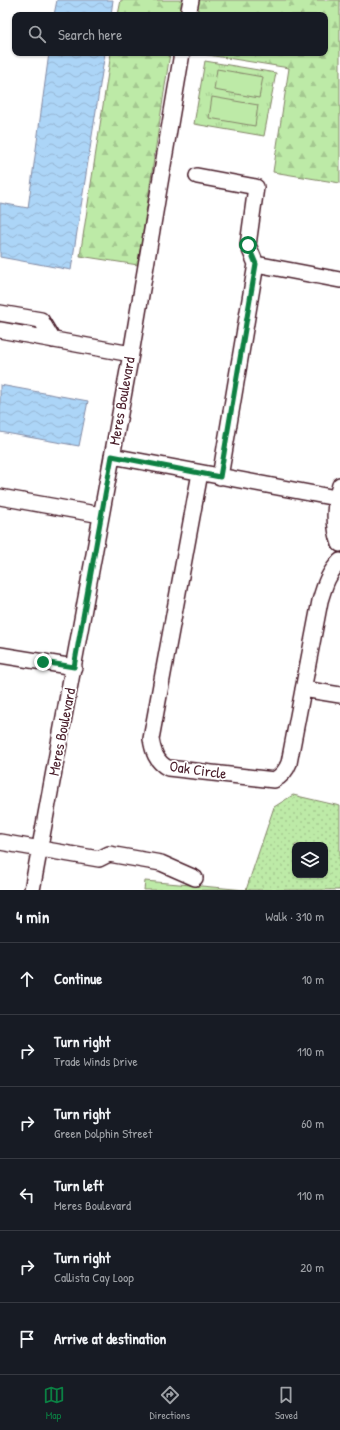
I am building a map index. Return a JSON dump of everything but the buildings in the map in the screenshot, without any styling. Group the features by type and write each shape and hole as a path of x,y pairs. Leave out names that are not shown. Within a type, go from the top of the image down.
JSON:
{"street":[{"path":"189,12 191,0"},
{"name":"Meres Boulevard","path":"32,890 131,354 181,56"},
{"path":"197,176 256,187 248,245 256,264 220,477"},
{"path":"256,264 340,280"},
{"path":"0,313 41,320 53,340"},
{"path":"0,330 131,354"},
{"path":"112,456 220,477 338,492 335,518 340,544"},
{"name":"Oak Circle","path":"200,473 151,739 156,757 161,764 168,768 274,780 280,777 286,770 289,763 325,582 332,570 340,561"},
{"path":"0,497 101,515"},
{"path":"0,655 74,667"},
{"path":"303,689 340,695"},
{"path":"0,842 99,859 109,854 161,863 195,878"}],"green space":[{"path":"121,0 183,0 181,12 119,12"},
{"path":"198,0 340,0 340,183 273,172 289,68 215,56 328,56 328,12 196,12"},
{"path":"111,56 170,56 138,265 80,256"},
{"path":"205,61 276,73 264,136 194,124"},
{"path":"217,69 263,77 259,98 214,90"},
{"path":"212,97 258,105 255,126 209,118"},
{"path":"293,795 340,806 340,890 246,890 274,807"},
{"path":"145,881 246,890 144,890"}],"water":[{"path":"57,0 113,0 111,12 55,12"},
{"path":"49,56 105,56 71,270 0,257 0,203 28,208"},
{"path":"0,385 88,401 79,446 0,432"}],"route":[{"path":"43,662 74,667 112,456 220,477 256,264 248,245"}]}
